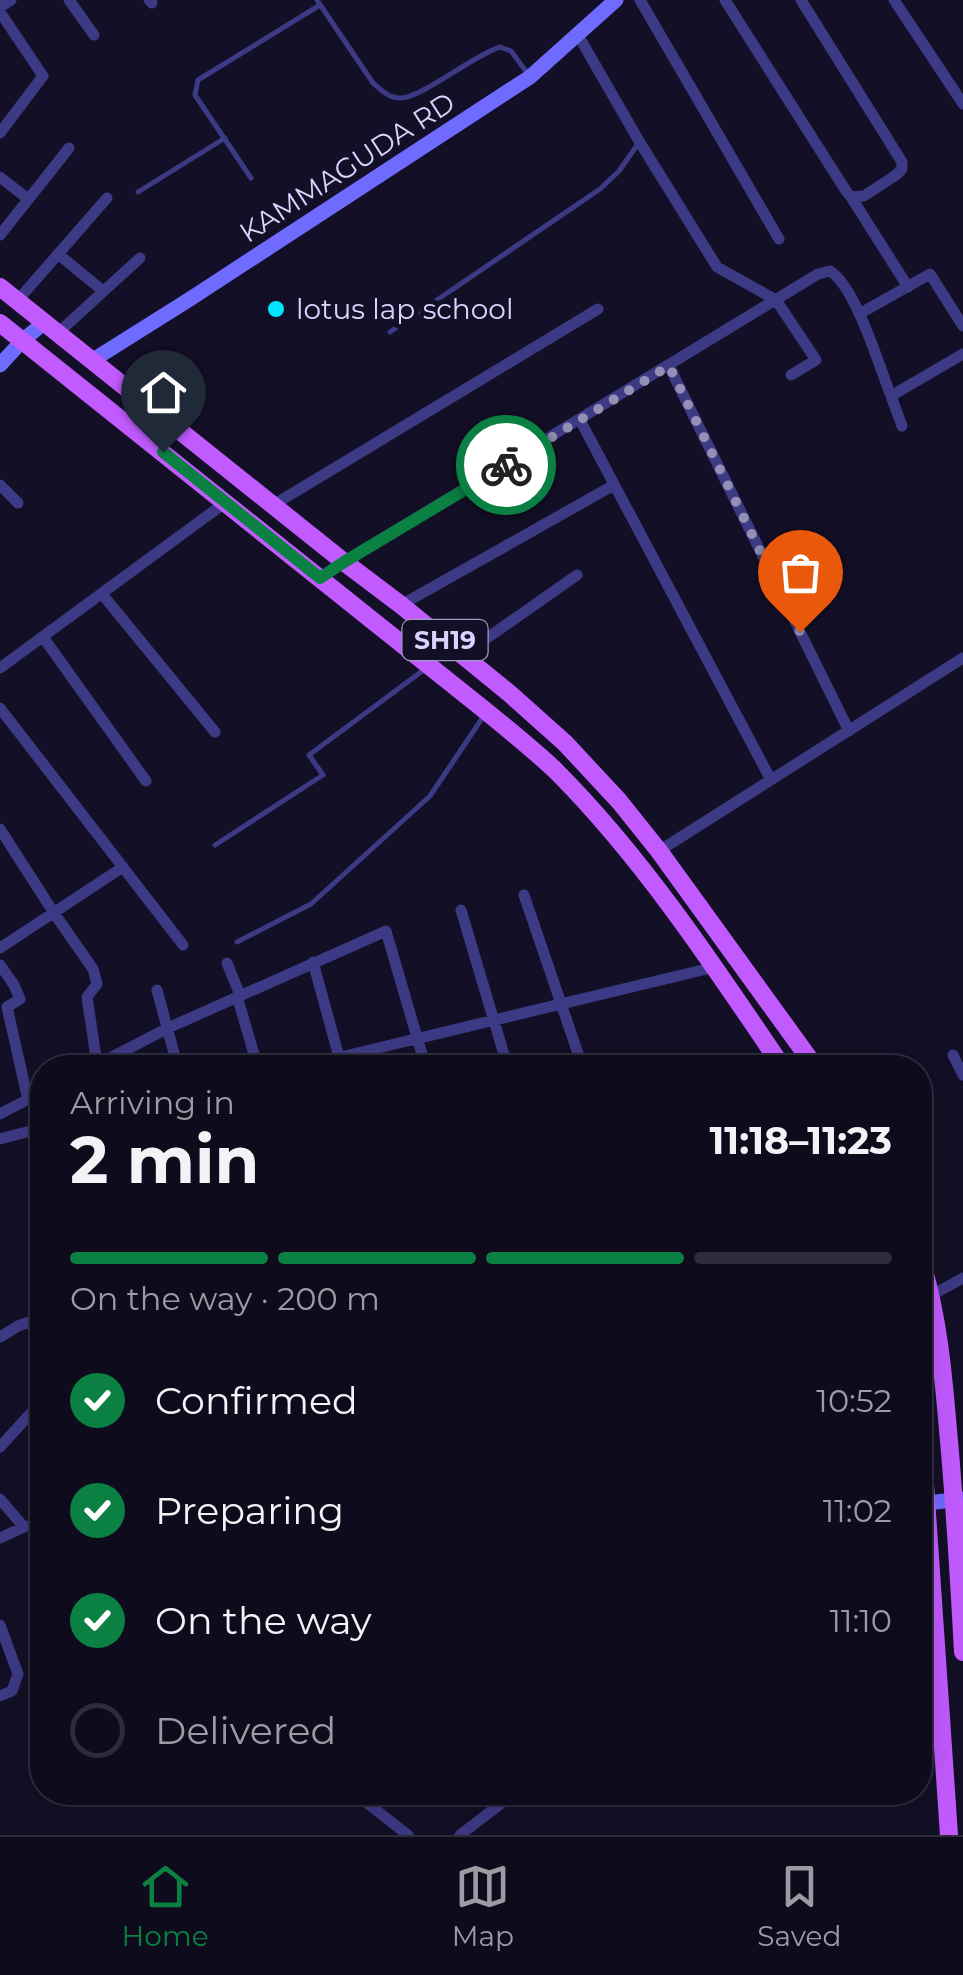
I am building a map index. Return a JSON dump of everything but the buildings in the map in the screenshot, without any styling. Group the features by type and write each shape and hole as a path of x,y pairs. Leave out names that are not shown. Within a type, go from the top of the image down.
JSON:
{"main road":[{"name":"SH19","path":"0,286 402,605 565,743 659,851 807,1055"},
{"name":"SH19","path":"0,323 555,770 614,834 774,1055"},
{"path":"932,1295 959,1500 963,1652"},
{"path":"932,1578 949,1835"}],"street":[{"path":"0,133 43,76 0,10 11,0"},
{"path":"69,0 94,35"},
{"name":"KAMMAGUDA RD","path":"93,360 530,76 616,0"},
{"path":"640,0 780,238"},
{"path":"725,0 908,287"},
{"path":"801,0 902,162 896,176 864,196 851,197"},
{"path":"894,0 963,104"},
{"path":"578,35 718,267 776,300 816,360 791,375"},
{"path":"0,234 69,148"},
{"path":"0,177 28,198"},
{"path":"18,300 107,198"},
{"path":"58,254 104,292"},
{"path":"0,365 22,340 52,327 104,292 140,258"},
{"path":"320,578 818,274 830,271 839,277 859,314 902,426"},
{"path":"859,314 930,274 963,326"},
{"path":"274,504 598,310"},
{"path":"891,396 963,354"},
{"path":"669,366 849,730"},
{"path":"580,420 770,780"},
{"path":"402,605 614,484"},
{"path":"0,485 18,503"},
{"path":"0,668 226,502"},
{"path":"463,655 577,575"},
{"path":"102,594 214,732"},
{"path":"42,637 146,781"},
{"path":"659,851 963,658"},
{"path":"0,708 183,945"},
{"path":"0,828 93,969 97,984 86,998 93,1055"},
{"path":"0,948 123,868"},
{"path":"524,895 579,1055"},
{"path":"462,910 504,1055"},
{"path":"115,1055 386,931 423,1055"},
{"path":"314,962 339,1055"},
{"path":"227,963 255,1055"},
{"path":"0,965 20,998 7,1007 28,1100 0,1114"},
{"path":"363,1055 418,1038 714,967"},
{"path":"158,990 175,1055"},
{"path":"953,1055 963,1075"},
{"path":"0,1138 30,1131"},
{"path":"932,1295 963,1278"},
{"path":"0,1336 30,1322"},
{"path":"0,1447 30,1413"},
{"path":"0,1499 24,1527"},
{"path":"932,1503 959,1500"},
{"path":"0,1538 30,1526"},
{"path":"0,1626 18,1674 12,1691 0,1696"},
{"path":"370,1805 408,1835"},
{"path":"460,1835 499,1805"}],"lane":[{"path":"251,178 195,95 198,80 318,3 384,93 400,98 414,96 500,46 511,51 530,76"},
{"path":"138,192 225,138"},
{"path":"390,332 600,189 619,171 639,141"},
{"path":"215,845 323,775 309,755 429,666"},
{"path":"237,942 311,904 430,796 487,712"}],"way so far":[{"path":"506,465 669,366 800,632"}],"place":[{"name":"lotus lap school","path":"276,309"}],"route":[{"path":"163,452 320,578 506,465"}]}
